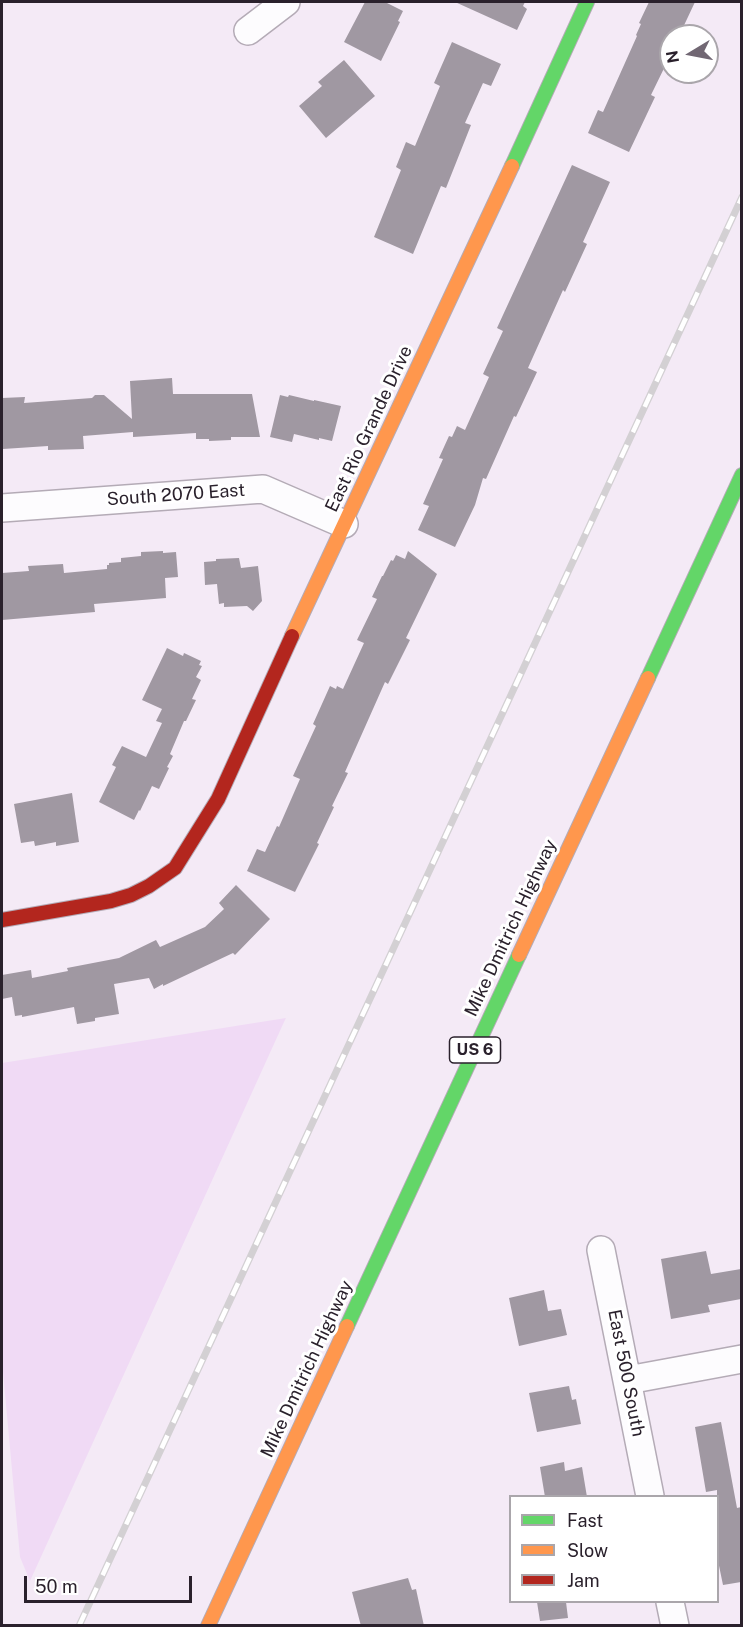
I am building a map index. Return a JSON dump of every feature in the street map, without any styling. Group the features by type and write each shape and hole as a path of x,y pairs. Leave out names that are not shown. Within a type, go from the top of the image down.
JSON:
{"main road":[{"name":"East Rio Grande Drive","path":"2,920 121,898 149,886 175,868 218,799 587,2"},
{"name":"Mike Dmitrich Highway","path":"208,1626 741,475"}],"street":[{"path":"248,31 286,2"},
{"name":"South 2070 East","path":"2,508 263,489 344,524"},
{"name":"East 500 South","path":"602,1250 650,1495"},
{"path":"628,1380 741,1359"},
{"path":"670,1603 675,1626"}],"shaded area":[{"path":"286,1018 30,1581 20,1557 2,1361 2,1063"}],"building":[{"path":"365,2 385,2 403,11 381,61 344,42"},
{"path":"455,2 525,2 523,6 527,9 517,30"},
{"path":"649,2 695,2 685,24 659,24 659,79 651,95 655,97 629,152 588,133 598,110 603,112 637,36 641,24 639,23"},
{"path":"452,42 501,64 491,86 483,83 465,123 471,125 446,188 441,186 413,254 374,237 401,170 396,167 406,142 415,146 440,86 434,83"},
{"path":"344,60 375,96 326,138 299,106 322,86 318,82"},
{"path":"572,165 610,182 583,242 587,244 565,292 563,290 528,368 537,372 516,417 514,416 486,479 483,478 475,505 455,547 418,530 429,506 423,504 443,459 439,458 449,436 452,437 457,426 465,430 489,377 483,374 503,331 497,328"},
{"path":"172,378 173,394 252,394 260,437 231,437 231,440 209,441 209,439 196,439 196,433 133,437 133,432 83,436 84,449 48,450 48,446 3,449 2,398 25,397 24,403 104,395 132,419 130,381"},
{"path":"280,395 341,406 332,441 294,434 292,442 270,437"},
{"path":"163,551 163,553 176,552 178,577 165,578 166,598 94,604 95,612 2,620 2,573 29,571 28,566 63,564 64,573 107,569 109,563 121,562 121,558 141,556 141,552"},
{"path":"408,551 437,574 406,638 410,640 388,684 385,682 345,772 348,773 332,806 334,807 317,843 319,844 295,892 247,871 257,849 265,852 277,826 279,827 300,779 293,776 316,726 313,724 330,686 343,689 364,643 357,640 377,599 372,597 382,576 396,555 405,559"},
{"path":"239,558 241,568 258,566 262,601 253,611 247,606 224,607 224,603 219,604 217,584 205,585 204,562"},
{"path":"167,648 201,661 199,665 202,666 196,677 201,680 192,699 196,700 170,754 173,756 159,789 152,786 134,820 99,802 116,767 112,765 122,746 146,757 162,723 156,721 162,709 142,700"},
{"path":"72,793 79,842 56,846 56,842 35,846 34,841 21,843 14,804"},
{"path":"236,885 270,919 235,955 233,953 163,986 163,984 154,989 149,978 114,984 119,1014 77,1024 74,1007 22,1017 22,1015 15,1016 12,997 2,999 2,975 31,970 32,978 68,971 67,968 119,958 156,940 160,947 205,927 224,909 219,903"},
{"path":"706,1251 711,1274 741,1269 741,1299 708,1305 710,1312 671,1319 661,1259"},
{"path":"544,1290 548,1311 561,1309 567,1335 519,1346 509,1298"},
{"path":"569,1386 572,1400 576,1399 581,1424 537,1432 529,1393"},
{"path":"721,1422 737,1508 741,1507 741,1582 723,1585 719,1566 719,1495 717,1495 717,1490 706,1492 695,1427"},
{"path":"564,1462 565,1471 582,1467 587,1495 545,1495 540,1467"},
{"path":"408,1578 412,1590 416,1589 424,1626 361,1626 352,1592"},
{"path":"537,1603 566,1603 568,1618 540,1621"}],"railway":[{"path":"79,1626 742,197"}],"traffic: fast":[{"path":"512,166 587,2"},
{"path":"648,678 742,475"},
{"path":"347,1326 519,955"}],"traffic: slow":[{"path":"292,636 512,166"},
{"path":"519,955 648,678"},
{"path":"208,1626 347,1326"}],"traffic: jam":[{"path":"2,920 111,901 131,895 175,868 218,799 292,636"}]}
